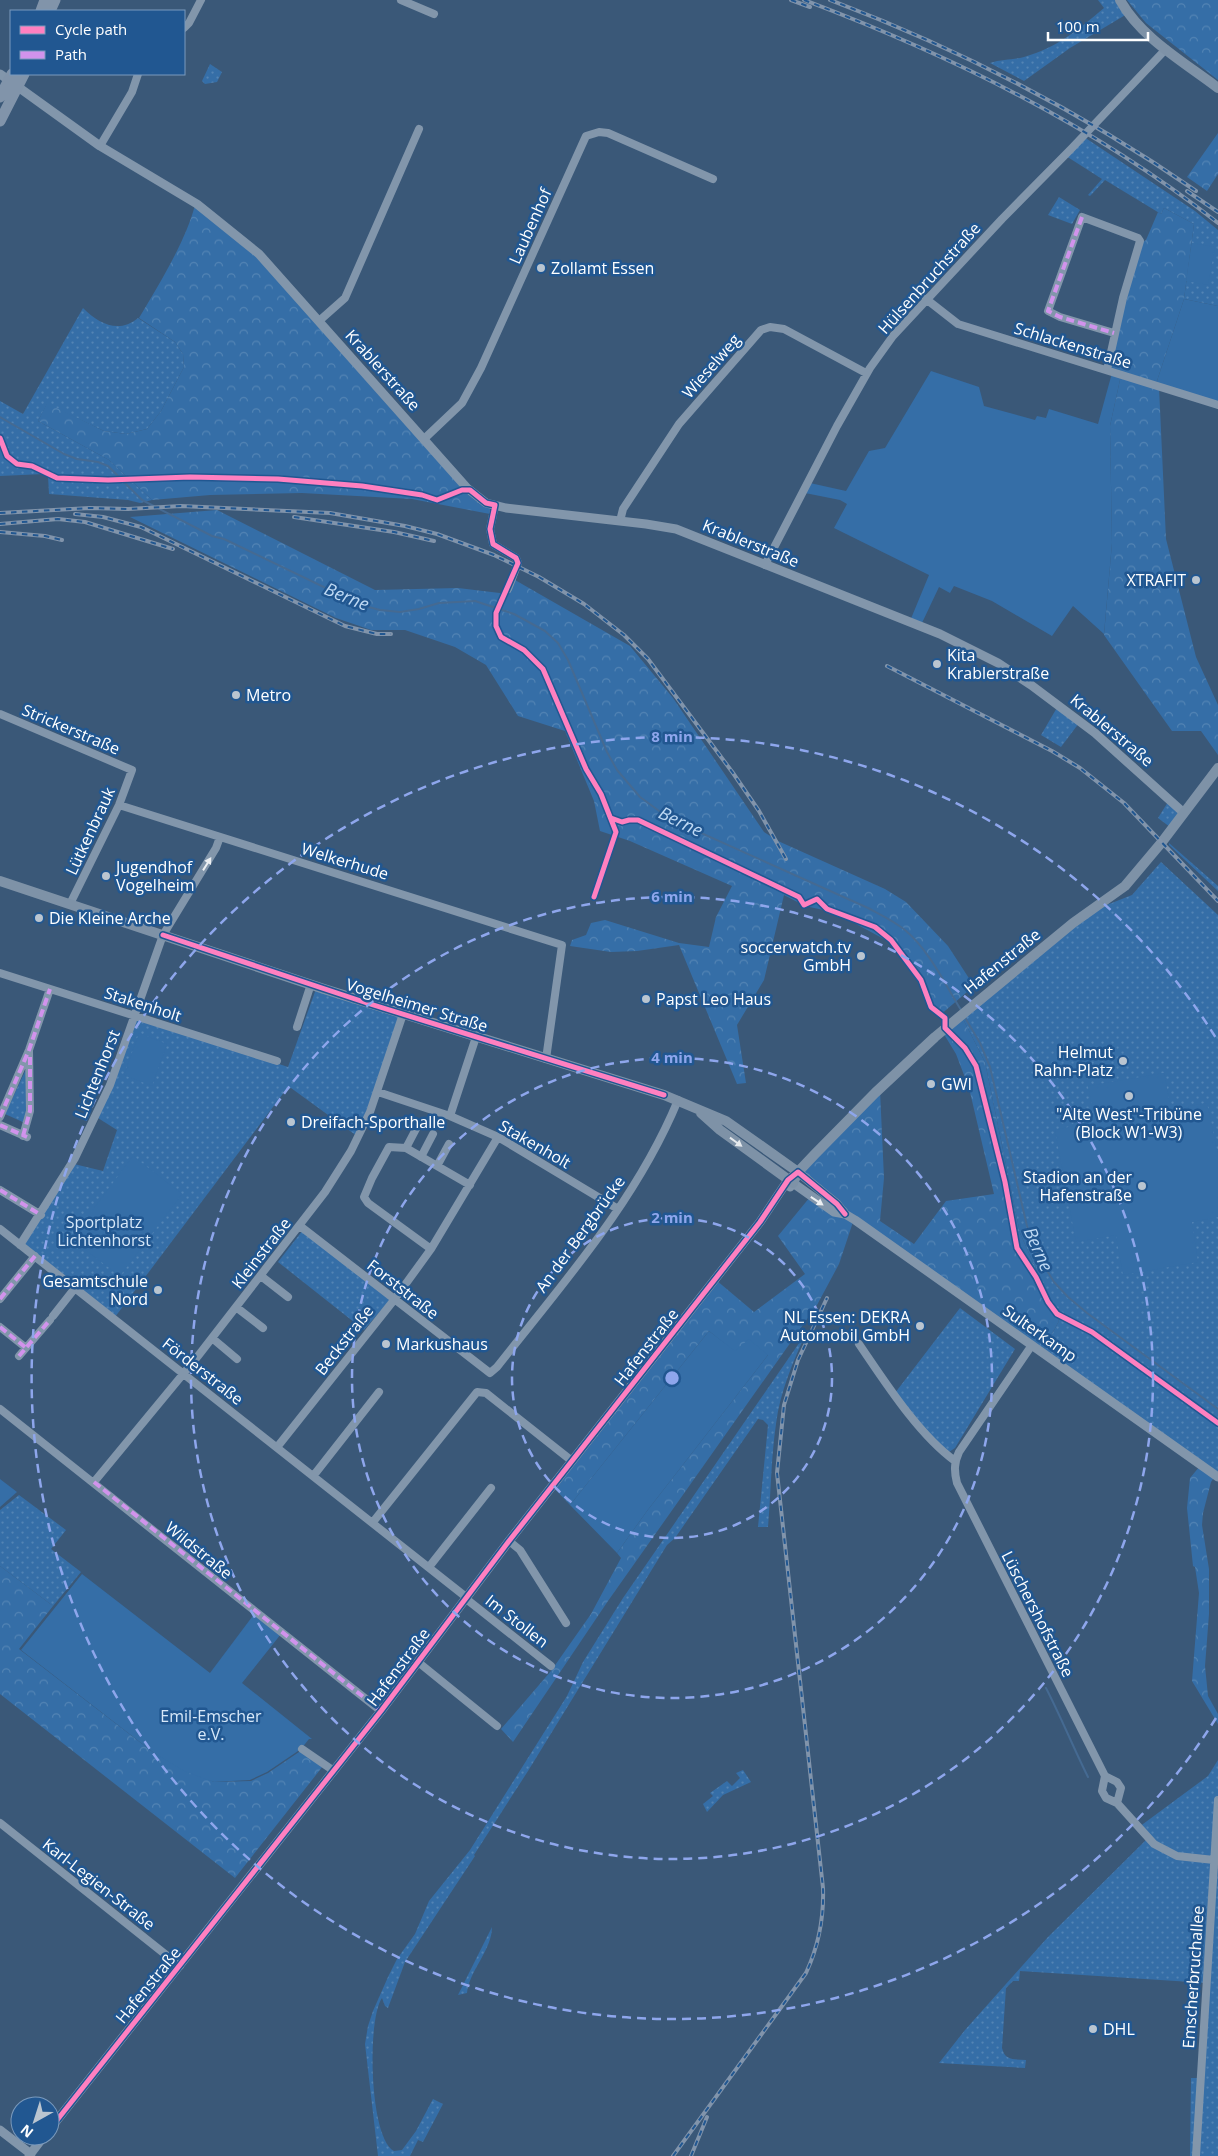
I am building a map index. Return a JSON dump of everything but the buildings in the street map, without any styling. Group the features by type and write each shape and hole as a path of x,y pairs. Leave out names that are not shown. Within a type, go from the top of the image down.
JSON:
{"main road":[{"path":"1120,0 1140,27 1218,88"},
{"path":"0,97 10,79"},
{"path":"0,121 10,79"},
{"name":"Hafenstraße","path":"791,1182 798,1172 875,1093 958,1017 1073,923 1125,886 1218,768"},
{"name":"Vogelheimer Straße","path":"0,881 403,1014 678,1100 699,1111 726,1121 798,1172"},
{"name":"Vogelheimer Straße","path":"699,1111 720,1130 791,1182"}],"street":[{"path":"185,27 201,0"},
{"path":"401,0 434,14"},
{"name":"Hülsenbruchstraße","path":"765,565 866,374 893,336 926,299 1166,49"},
{"path":"100,146 132,92 138,75"},
{"name":"Krablerstraße","path":"10,79 100,146 186,197 232,231 259,254 470,490 486,502 495,505 676,529 940,634 998,663 1031,685 1095,733 1184,813"},
{"path":"319,321 345,298 419,129"},
{"name":"Laubenhof","path":"424,439 462,403 586,136 600,132 608,133 713,179"},
{"path":"1107,370 1126,286 1140,241 1138,238 1082,216 1048,312 1114,334"},
{"name":"Schlackenstraße","path":"926,299 958,324 1218,405"},
{"name":"Wieselweg","path":"620,521 623,509 673,433 761,330 770,327 784,329 866,374"},
{"path":"495,505 490,529 493,544 516,558 518,563 508,589"},
{"name":"Strickerstraße","path":"0,714 132,770"},
{"name":"Lütkenbrauk","path":"70,904 119,805 132,770"},
{"name":"Welkerhude","path":"119,805 562,945 546,1058"},
{"name":"Lichtenhorst","path":"20,1245 82,1144 110,1085 163,935 216,848 220,837"},
{"name":"Stakenholt","path":"0,973 277,1061"},
{"path":"297,1026 311,984"},
{"path":"0,1117 29,1050 50,989"},
{"name":"Kleinstraße","path":"94,1482 212,1338 317,1203 351,1151 378,1092 403,1014"},
{"path":"450,1116 476,1037"},
{"path":"0,1126 25,1136 30,1111 29,1050"},
{"name":"Stakenholt","path":"378,1092 450,1116 498,1137 618,1209"},
{"name":"An der Bergbrücke","path":"490,1374 585,1254 618,1209 650,1156 678,1100"},
{"path":"406,1148 416,1129"},
{"path":"421,1157 433,1134"},
{"name":"Beckstraße","path":"278,1446 394,1300 431,1249 498,1137"},
{"path":"437,1166 449,1144"},
{"path":"431,1249 368,1203 364,1197 389,1147 406,1148 470,1185"},
{"name":"Sulterkamp","path":"798,1172 837,1204 845,1214 1218,1477"},
{"name":"Sulterkamp","path":"791,1182 834,1212 845,1214"},
{"name":"Hafenstraße","path":"60,2116 381,1711 509,1541 791,1182"},
{"path":"0,1190 40,1215"},
{"name":"Forststraße","path":"300,1226 490,1374"},
{"name":"Förderstraße","path":"0,1229 278,1446 466,1597"},
{"path":"0,1299 35,1256"},
{"path":"261,1276 288,1297"},
{"path":"19,1356 75,1288"},
{"path":"236,1307 263,1328"},
{"path":"0,1327 25,1347"},
{"path":"212,1338 237,1358"},
{"path":"859,1344 941,1452 955,1462 963,1446 1032,1346"},
{"path":"314,1476 379,1392"},
{"path":"373,1522 477,1392 483,1392 572,1461"},
{"name":"Wildstraße","path":"0,1409 381,1711"},
{"name":"Lüschershofstraße","path":"955,1462 954,1472 957,1483 1105,1776 1117,1782 1121,1788 1117,1803"},
{"path":"429,1567 491,1488"},
{"path":"509,1541 520,1550 566,1622"},
{"name":"Im Stollen","path":"466,1597 551,1666"},
{"name":"Hafenstraße","path":"418,1662 497,1726"},
{"path":"302,1749 334,1771"},
{"name":"Lüschershofstraße","path":"1105,1776 1102,1791 1106,1798 1117,1803 1148,1838 1162,1849 1186,1858 1214,1860"},
{"name":"Emscherbruchallee","path":"1196,2156 1218,1800"},
{"name":"Karl-Legien-Straße","path":"0,1823 180,1966"},
{"path":"0,2130 30,2155"}],"green space":[{"path":"1098,0 1119,0 1127,14 1070,48 1024,81 990,63 1024,57 1057,43 1076,31 1104,8"},
{"path":"1127,0 1218,0 1218,80 1146,23"},
{"path":"210,64 222,72 217,82 205,84 202,81"},
{"path":"1218,133 1218,174 1207,191 1187,177"},
{"path":"1084,137 1195,211 1218,230 1218,306 1184,299 1194,224 1164,208 1161,214 1105,180 1090,196 1088,195 1102,179 1066,156"},
{"path":"1059,197 1080,210 1072,224 1048,215"},
{"path":"195,205 255,255 420,439 492,507 490,514 412,499 302,493 210,495 152,500 109,460 38,421 47,403 104,431 126,434 147,429 161,411 184,367 183,354 175,342 139,318 178,248"},
{"path":"1164,208 1194,224 1184,299 1156,384 1107,370 1140,244 1146,240 1158,212 1161,214"},
{"path":"1192,243 1215,247 1208,285 1186,281"},
{"path":"1184,299 1218,306 1218,405 1156,384"},
{"path":"83,308 96,319 109,325 124,325 138,318 175,342 183,354 184,367 161,411 147,429 126,434 104,431 47,404 38,421 109,460 152,500 140,503 128,500 49,494 48,476 44,474 0,476 0,401 23,414"},
{"path":"931,371 979,387 984,406 1035,420 1037,416 1046,418 1049,409 1098,424 1112,373 1121,375 1110,426 1112,543 1104,634 1073,606 1052,636 992,601 954,586 950,593 939,587 921,625 910,621 929,575 834,528 847,504 840,500 805,493 810,483 846,491 869,451 885,448"},
{"path":"1121,375 1159,387 1166,539 1196,657 1218,705 1218,755 1201,731 1172,731 1104,635 1112,543 1110,426"},
{"path":"217,510 375,590 458,588 508,594 515,580 630,646 673,698 764,832 778,841 885,889 906,902 948,946 974,986 939,1016 895,945 845,918 828,911 805,906 784,895 764,980 737,1025 746,1083 737,1084 679,945 637,951 611,952 570,946 572,940 586,935 591,923 605,920 679,943 709,947 716,917 732,886 630,841 600,831 594,801 565,731 518,716 486,665 455,647 405,630 371,630 336,618 130,517"},
{"path":"1058,706 1079,723 1061,747 1041,735"},
{"path":"1168,802 1181,813 1170,827 1158,818"},
{"path":"1169,843 1218,886 1218,891 1169,845"},
{"path":"1161,862 1218,915 1218,1477 1042,1352 1059,1321 1020,1233 985,1062 961,1015 1094,910 1132,895"},
{"name":"Sportplatz Lichtenhorst","path":"316,989 400,1017 379,1088 357,1136 291,1088 285,1091 115,1317 23,1244 74,1164 103,1171 117,1130 98,1118 136,1017 288,1067"},
{"path":"961,1015 985,1062 1020,1233 1059,1321 1042,1352 854,1219 839,1264 817,1305 608,1601 513,1742 501,1729 551,1671 591,1614 621,1558 617,1553 647,1511 768,1355 735,1352 709,1331 570,1505 553,1487 716,1280 754,1312 805,1274 778,1236 810,1197 845,1214 799,1172 880,1090 884,1178 880,1221 914,1244 946,1201 994,1194 969,1088 956,1054 942,1031"},
{"path":"139,1033 167,1044 152,1086 124,1075"},
{"path":"27,1067 29,1095 25,1123 5,1114"},
{"name":"Stadion an der Hafenstraße","path":"1164,1073 1171,1109 1207,1103 1218,1155 1218,1217 1192,1222 1198,1262 1123,1275 1116,1235 1076,1242 1055,1130 1095,1121 1088,1086"},
{"name":"Sportplatz Lichtenhorst","path":"133,1156 182,1194 120,1276 71,1239"},
{"path":"303,1230 390,1300 364,1330 278,1262"},
{"path":"960,1308 1015,1349 955,1448 949,1452 940,1447 895,1393"},
{"path":"709,1331 735,1351 749,1339 768,1355 647,1511 617,1553 570,1505"},
{"path":"806,1333 788,1377 778,1412 773,1450 768,1527 758,1527 768,1425 763,1420 758,1419 675,1538 667,1545 475,1856 405,1962 388,2008 385,2006 382,1998 377,2010 374,2029 373,2078 379,2125 386,2142 394,2151 402,2150 416,2131 433,2099 443,2104 423,2142 418,2140 410,2156 378,2156 365,2044 373,2011 397,1959 415,1934 429,1901 470,1850 567,1696 583,1662 623,1598"},
{"path":"1200,1466 1215,1476 1211,1482 1202,1525 1209,1569 1209,1614 1205,1666 1208,1696 1218,1714 1218,1724 1192,1681 1199,1593 1195,1567 1193,1566 1187,1508 1190,1478"},
{"path":"0,1479 17,1492 0,1507"},
{"path":"19,1495 66,1530 51,1549 81,1572 53,1606 0,1566 0,1510"},
{"path":"0,1566 53,1606 19,1649 154,1753 214,1782 251,1781 268,1773 302,1750 323,1766 235,1878 0,1694"},
{"name":"Emil-Emscher e.V.","path":"82,1574 210,1673 255,1613 281,1634 242,1683 312,1739 309,1739 301,1749 267,1772 250,1780 214,1782 184,1771 154,1753 21,1650"},
{"path":"1218,1760 1218,2156 1190,2156 1191,2078 1201,2078 1207,1983 1020,1971 1019,1981 1013,1981 1006,1988 1002,2048 1008,2057 1026,2060 1025,2068 939,2063 965,2030 1048,1937 1148,1838 1139,1827 1208,1776"},
{"path":"743,1770 751,1782 723,1795 707,1812 703,1804 713,1796 710,1793 727,1781 732,1786 740,1778 736,1773"},
{"path":"492,1927 485,1952 472,1977 467,1993 458,1995"}],"waterway":[{"name":"Berne","path":"0,417 64,454 108,466 142,500 212,536 224,539 361,605 380,610 400,612 439,603 475,601 514,614 545,631 558,643 568,660 607,752 617,770 640,797 670,819 868,908 896,924 922,947 961,1010"},
{"name":"Berne","path":"964,1016 980,1043 990,1067 1027,1226 1040,1259 1054,1282 1087,1313 1218,1409"},
{"path":"1046,1688 1088,1777"}],"railway":[{"path":"791,0 810,7"},
{"path":"804,0 914,45 1020,96 1071,124 1121,155 1218,223"},
{"path":"830,0 926,39 1019,84 1109,135 1196,191"},
{"path":"1187,191 1218,212"},
{"path":"0,513 90,508 128,509 181,506 330,513 405,526 437,534 494,555 539,577 584,604 624,635 648,659 733,773 759,811 786,859"},
{"path":"75,514 103,517 141,527 345,626 377,634 391,634"},
{"path":"294,517 394,532 434,541"},
{"path":"0,524 58,519 85,522 173,549"},
{"path":"0,532 45,536 62,540"},
{"path":"887,666 1052,751 1080,768 1124,803 1218,901"},
{"path":"673,2156 806,1973 820,1931 823,1910 823,1888 777,1473 784,1405 798,1360 827,1298"},
{"path":"691,2156 707,2117"}],"marked path":[{"path":"1082,217 1048,311 1060,317 1114,333"},
{"path":"0,1117 29,1050 50,989"},
{"path":"23,1136 30,1111 30,1054"},
{"path":"0,1125 27,1137"},
{"path":"0,1190 41,1215"},
{"path":"0,1299 35,1256"},
{"path":"19,1356 50,1320"},
{"path":"0,1327 25,1347"},
{"path":"94,1482 381,1711"}],"cycle path":[{"path":"0,438 7,456 17,464 32,466 57,478 108,480 190,477 278,479 362,486 422,495 437,500 462,490 470,490 486,503 495,505 490,529 493,544 516,558 518,563 496,613 496,626 501,637 524,650 543,669 586,769 601,794 616,832 594,897"},
{"path":"611,818 622,822 638,820 799,897 804,905 817,899 827,909 875,927 891,940 921,980 931,1007 945,1018 945,1028 965,1048 976,1066 1005,1182 1017,1248 1036,1277 1048,1302 1057,1314 1092,1332 1218,1423"},
{"path":"163,935 367,1003 664,1095"},
{"path":"60,2116 381,1711 509,1541 760,1222 788,1180 798,1172 837,1204 845,1214"}],"place":[{"name":"Zollamt Essen","path":"541,268"},
{"name":"XTRAFIT","path":"1196,580"},
{"name":"Kita Krablerstraße","path":"937,664"},
{"name":"Metro","path":"236,695"},
{"name":"Jugendhof Vogelheim","path":"106,876"},
{"name":"Die Kleine Arche","path":"39,918"},
{"name":"soccerwatch.tv GmbH","path":"861,956"},
{"name":"Papst Leo Haus","path":"646,999"},
{"name":"Helmut Rahn-Platz","path":"1123,1061"},
{"name":"GWI","path":"931,1084"},
{"name":"\"Alte West\"-Tribüne (Block W1-W3)","path":"1129,1096"},
{"name":"Dreifach-Sporthalle","path":"291,1122"},
{"name":"Stadion an der Hafenstraße","path":"1142,1186"},
{"name":"Gesamtschule Nord","path":"158,1290"},
{"name":"NL Essen: DEKRA Automobil GmbH","path":"920,1326"},
{"name":"Markushaus","path":"386,1344"},
{"name":"DHL","path":"1093,2029"}]}
